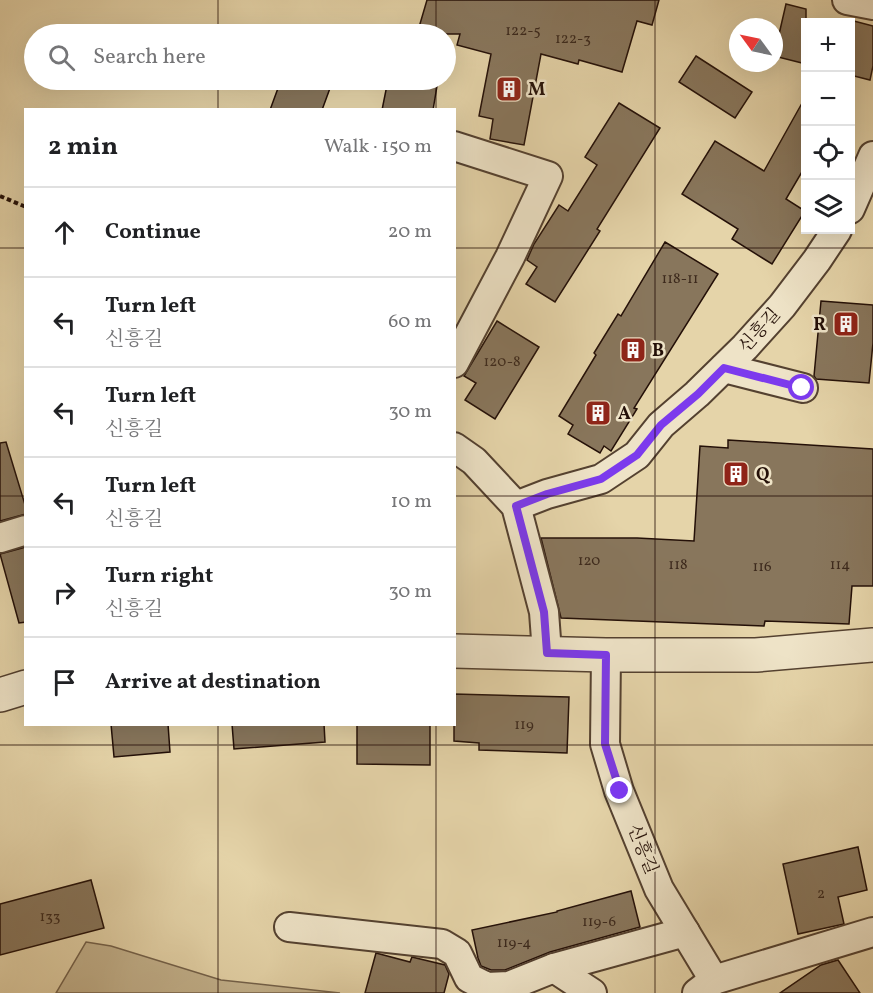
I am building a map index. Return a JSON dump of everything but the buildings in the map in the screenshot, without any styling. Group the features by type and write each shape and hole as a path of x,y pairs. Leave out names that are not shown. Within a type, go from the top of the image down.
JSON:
{"street":[{"path":"847,0 873,5"},
{"path":"456,147 548,176 510,257 456,359"},
{"path":"855,197 873,156"},
{"name":"신흥길","path":"516,506 547,494 601,479 637,455 661,425 698,394 782,306 834,234"},
{"path":"724,368 802,388"},
{"path":"456,448 474,461 516,506 544,612 547,653"},
{"path":"0,538 24,531"},
{"path":"456,651 606,655 756,655 873,645"},
{"name":"신흥길","path":"606,655 605,744 620,791 659,888 685,932 705,987 873,932"},
{"path":"0,695 24,688"},
{"path":"289,927 442,944 457,953 469,978 487,987 509,986 554,968 685,932"},
{"path":"554,968 592,993"}],"path":[{"path":"0,196 24,206"}],"shaded area":[{"path":"86,942 111,946 221,980 340,993 56,993"}],"place":[{"name":"M","path":"509,89"},
{"name":"R","path":"846,324"},
{"name":"B","path":"633,350"},
{"name":"A","path":"598,413"},
{"name":"Q","path":"736,474"}],"route":[{"path":"620,791 605,744 606,655 547,653 544,612 516,506 547,494 601,479 637,455 661,425 698,394 724,368 802,388"}]}
